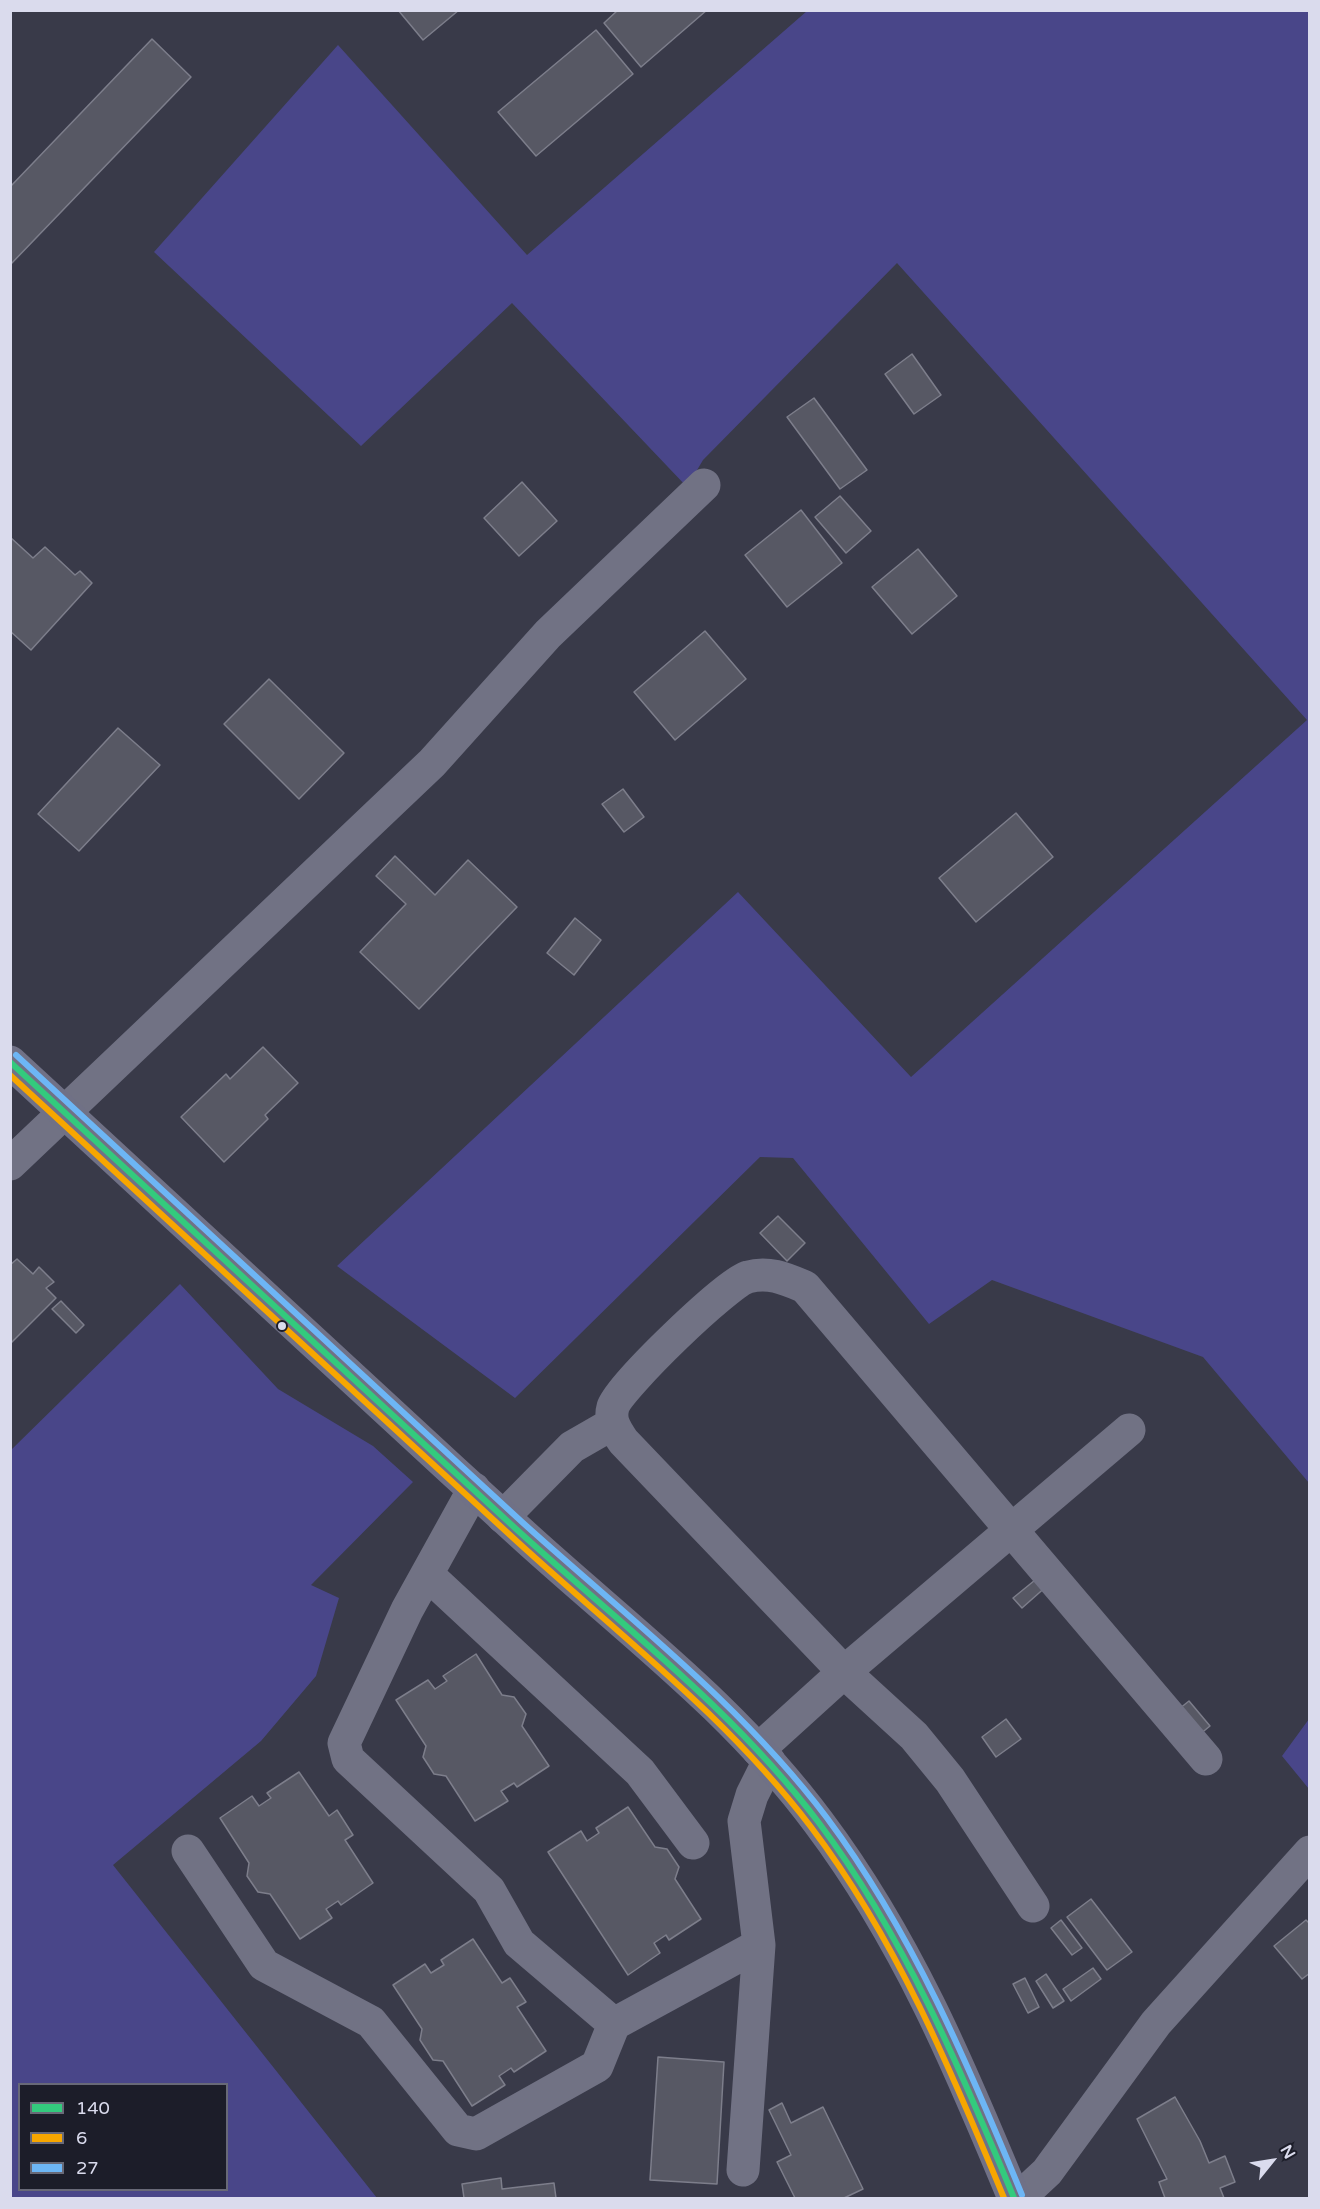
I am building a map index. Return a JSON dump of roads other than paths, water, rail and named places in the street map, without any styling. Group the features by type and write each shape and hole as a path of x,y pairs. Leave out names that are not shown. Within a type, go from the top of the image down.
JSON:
{"main road":[{"path":"10,1062 503,1517 708,1697 764,1756 819,1823 885,1919 940,2025 1014,2199"}],"street":[{"path":"10,1164 432,763 548,634 704,485"},
{"path":"1033,1906 936,1762 914,1736 844,1672 623,1441 612,1424 613,1408 625,1386 718,1297 746,1277 774,1274 805,1287 1206,1760"},
{"path":"503,1517 572,1447 612,1424"},
{"path":"743,2170 759,1945 744,1821 764,1756 844,1672 1129,1430"},
{"path":"474,1489 407,1610 344,1743 348,1759 489,1890 519,1943 614,2024"},
{"path":"428,1575 640,1772 693,1844"},
{"path":"188,1851 264,1965 371,2022 458,2130 476,2134 597,2066 614,2024 759,1945"},
{"path":"1019,2199 1047,2172 1156,2023 1310,1852"}]}
